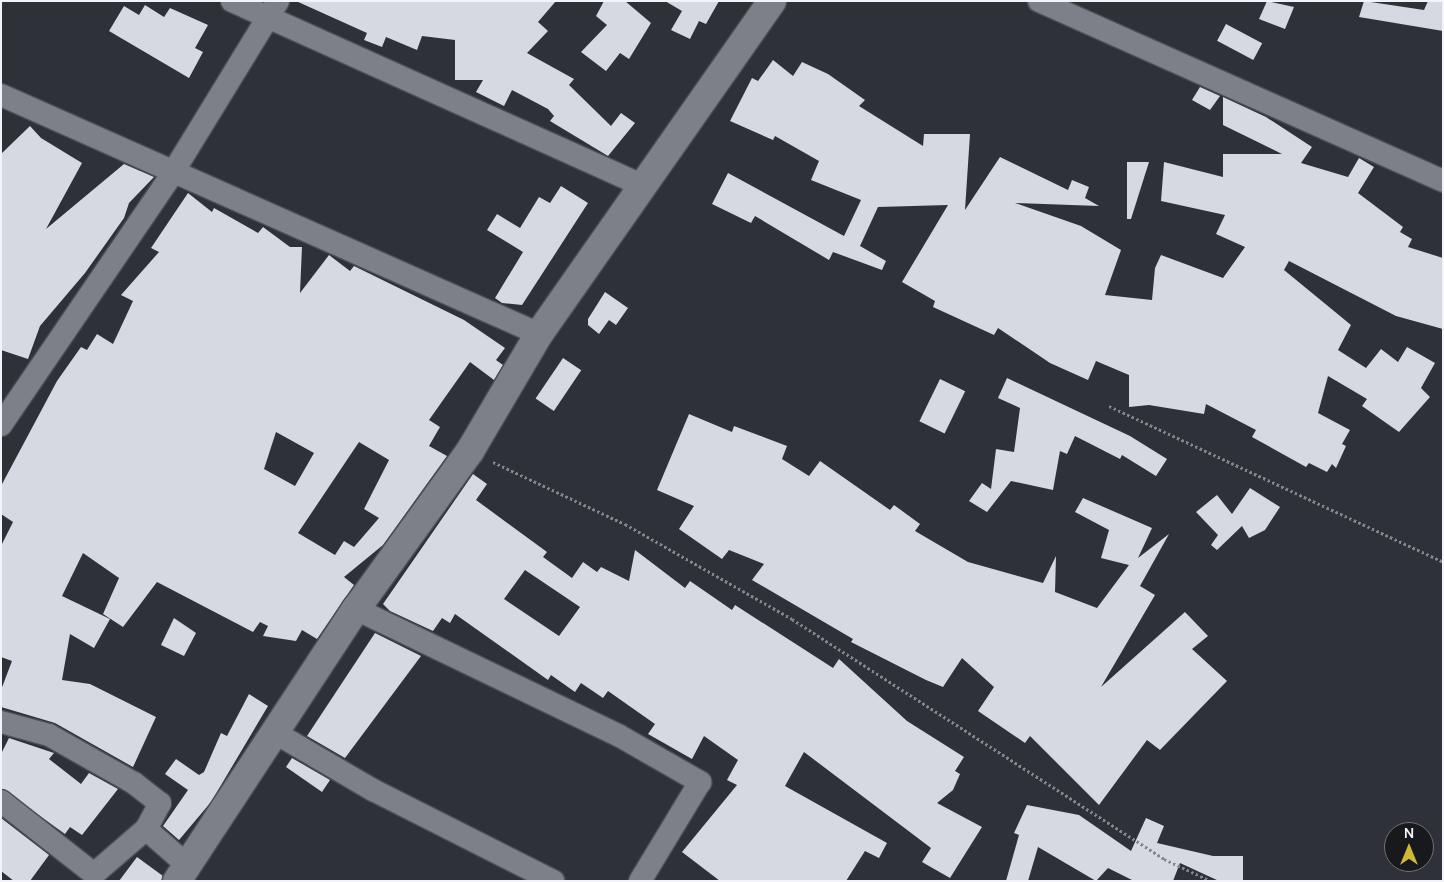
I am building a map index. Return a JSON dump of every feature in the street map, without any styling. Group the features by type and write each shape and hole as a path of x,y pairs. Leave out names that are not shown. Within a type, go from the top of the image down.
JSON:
{"street":[{"path":"232,1 273,9 643,186"},
{"path":"146,829 182,873 356,609 470,451 539,334 772,1"},
{"path":"1039,1 1443,181"},
{"path":"1,425 172,174 273,9"},
{"path":"1,95 172,174 539,334"},
{"path":"356,609 618,735 700,782 640,881"},
{"path":"1,722 49,735 134,783 160,803 146,829 94,874 1,801"},
{"path":"274,732 373,790 553,881"}],"path":[{"path":"1109,406 1443,562"},
{"path":"470,451 625,524 792,619 1164,859 1211,881"}],"building":[{"path":"296,1 556,1 538,22 548,31 527,53 574,79 569,85 611,126 621,113 635,123 608,156 550,121 554,116 548,109 512,90 504,106 476,92 483,80 455,80 455,40 422,36 417,50 386,37 382,47 364,40 367,33"},
{"path":"604,1 625,1 651,23 629,59 620,53 606,71 581,52 607,25 596,16"},
{"path":"665,1 719,1 706,24 699,21 690,39 671,30 682,11"},
{"path":"1267,1 1294,7 1285,29 1259,19"},
{"path":"1364,1 1424,10 1428,1 1443,1 1443,31 1359,17"},
{"path":"145,5 164,17 170,8 208,25 195,48 203,52 189,78 109,31 124,6 139,15"},
{"path":"1226,24 1262,43 1253,60 1217,41"},
{"path":"773,60 793,76 802,62 828,74 865,100 859,106 923,146 924,134 970,134 965,210 1000,157 1068,190 1072,180 1089,187 1085,198 1099,206 1015,203 1081,226 1121,250 1105,295 1152,300 1155,268 1161,255 1223,278 1245,247 1216,234 1225,215 1161,201 1164,162 1223,177 1223,154 1282,154 1223,125 1223,97 1266,117 1312,147 1301,163 1348,177 1359,158 1374,167 1358,193 1403,227 1400,232 1412,239 1408,247 1443,258 1443,329 1396,316 1289,261 1284,270 1351,325 1338,350 1366,368 1381,349 1398,362 1407,347 1435,363 1421,388 1430,397 1399,432 1362,406 1367,399 1328,376 1318,413 1350,430 1342,444 1346,446 1336,468 1332,464 1327,472 1309,463 1306,467 1252,437 1256,430 1206,404 1204,414 1149,405 1129,407 1129,375 1096,361 1088,380 1050,363 998,328 994,335 933,307 935,301 902,282 948,205 878,207 860,246 886,261 882,270 833,252 829,260 755,216 751,223 712,204 728,173 844,236 861,200 811,180 819,161 775,136 773,140 730,121 752,78 758,81"},
{"path":"1200,87 1220,96 1210,110 1192,100"},
{"path":"30,126 41,138 82,163 46,229 124,164 154,177 129,203 124,218 85,273 40,326 28,359 1,350 1,154"},
{"path":"1127,162 1149,162 1131,219 1127,219"},
{"path":"561,186 588,203 522,305 502,303 495,298 523,252 487,230 497,214 520,228 539,197 550,203"},
{"path":"188,193 212,212 214,208 258,233 263,227 290,247 302,247 300,293 329,255 350,271 354,266 464,320 505,348 496,360 503,365 494,380 470,362 429,420 440,427 429,446 447,456 383,545 344,577 354,585 317,639 302,630 296,641 263,636 268,626 260,622 253,632 157,582 123,627 103,614 119,578 83,553 62,596 110,619 94,648 70,634 62,680 90,684 156,717 133,767 55,723 1,707 1,690 12,661 1,657 1,546 13,522 1,514 1,486 57,381 81,347 87,350 97,334 113,344 133,301 121,295 159,252 151,248","holes":["276,432 314,453 295,486 264,469","359,442 389,460 364,509 379,518 354,547 344,541 335,555 298,533"]},
{"path":"605,292 628,308 616,325 609,320 599,334 588,325 588,319"},
{"path":"563,358 581,370 554,411 536,399"},
{"path":"1007,378 1130,436 1167,459 1156,476 1122,455 1120,459 1075,436 1067,454 1060,451 1053,490 1011,481 987,512 969,501 982,483 991,489 996,449 1014,452 1020,408 998,398"},
{"path":"940,379 965,391 945,434 919,421"},
{"path":"689,414 732,432 734,426 787,446 782,459 809,476 820,461 890,510 894,505 920,524 915,531 968,562 1043,583 1056,556 1055,592 1097,608 1129,565 1101,558 1109,530 1075,512 1083,498 1152,528 1138,558 1169,534 1140,586 1155,595 1101,687 1185,612 1208,636 1192,649 1227,681 1160,750 1147,740 1099,805 1030,736 1025,743 978,711 994,687 962,658 943,687 926,680 851,642 853,639 752,580 764,564 729,550 722,559 679,529 694,506 657,490"},
{"path":"473,474 487,484 476,500 547,552 543,557 572,578 583,562 597,572 601,567 629,581 635,550 685,588 690,581 732,610 735,605 833,668 839,659 907,721 964,757 955,771 960,774 953,790 937,803 982,827 950,878 922,862 931,848 804,752 785,786 887,843 879,858 865,851 846,881 720,881 682,852 737,785 727,780 738,760 704,736 692,759 648,734 655,724 608,691 603,698 581,683 575,692 551,675 548,680 455,614 450,623 442,618 433,631 390,611 383,604","holes":["525,570 580,607 559,636 504,599"]},
{"path":"1250,488 1280,507 1265,530 1249,538 1242,526 1217,550 1211,545 1218,535 1196,512 1217,495 1232,514"},
{"path":"174,618 196,633 184,656 161,645"},
{"path":"375,633 421,656 345,758 307,736"},
{"path":"249,694 268,706 211,802 179,840 163,826 188,790 165,774 176,759 199,775 204,772 221,733 227,736"},
{"path":"9,738 54,753 49,759 81,784 89,773 118,789 82,835 70,827 65,834 1,788 1,754"},
{"path":"292,758 330,780 322,792 286,767"},
{"path":"1027,805 1079,815 1131,851 1146,818 1164,826 1157,843 1213,856 1243,856 1243,881 1219,881 1180,863 1173,881 1134,881 1108,868 1096,881 1038,847 1028,881 1006,881 1019,835 1014,833"},
{"path":"1,818 49,855 30,881 14,881 1,871"},
{"path":"137,857 163,876 161,881 119,881"}]}
